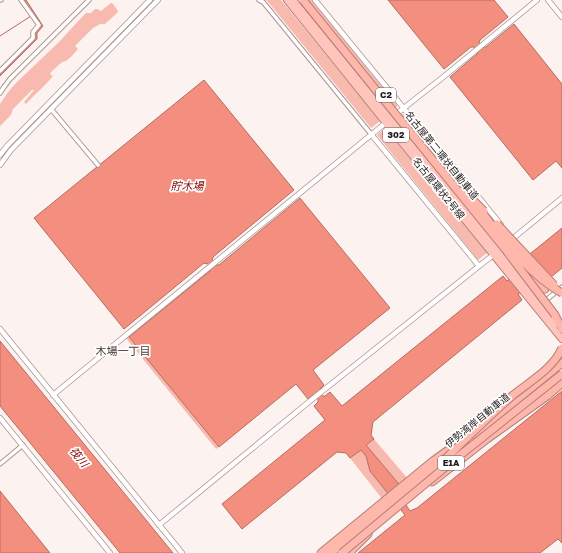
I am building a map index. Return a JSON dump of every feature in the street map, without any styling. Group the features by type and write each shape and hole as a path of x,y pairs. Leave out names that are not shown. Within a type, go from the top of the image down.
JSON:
{"highway":[{"name":"名古屋環状2号線","path":"287,0 498,251 507,267 531,296 562,339"},
{"name":"名古屋環状2号線","path":"293,0 388,121"},
{"name":"名古屋第二環状自動車道","path":"303,0 498,251"},
{"name":"名古屋第二環状自動車道","path":"308,0 521,259 544,281 562,294"},
{"path":"498,251 548,291 562,298"},
{"path":"498,251 555,315 562,329"},
{"name":"名古屋環状2号線","path":"531,296 541,304 562,329"},
{"path":"446,455 548,367 562,348"},
{"name":"伊勢湾岸自動車道","path":"331,553 446,455 562,363"},
{"name":"伊勢湾岸自動車道","path":"342,553 392,510 562,374"},
{"path":"349,553 366,538 392,510 414,496 487,439 547,396 562,383"},
{"path":"321,553 433,461 446,455 481,426"}],"street":[{"path":"0,71 33,38 33,32 39,25 21,0"},
{"path":"0,93 10,79 89,0"},
{"path":"0,155 7,146 150,0"},
{"path":"0,165 11,150 51,108 158,0"},
{"path":"258,0 263,2 268,8 479,266"},
{"path":"315,0 512,238"},
{"path":"53,395 537,0"},
{"path":"548,0 562,18"},
{"path":"51,108 98,165"},
{"path":"159,525 562,198"},
{"path":"541,304 562,287"},
{"path":"0,329 182,553"},
{"path":"0,418 110,553"},
{"path":"0,464 23,445"}],"shaded area":[{"path":"266,0 281,0 380,121 371,128"},
{"path":"299,0 312,0 397,105 397,107 390,112"},
{"path":"111,3 118,11 117,13 105,24 100,24 93,28 75,46 78,49 71,57 62,62 50,73 53,76 47,83 26,104 24,102 34,90 32,90 13,109 11,115 0,126 0,104 17,82 58,43 86,13 91,13 95,9 101,11"},
{"path":"403,114 406,114 437,152 455,170 506,235 506,238 396,120"},
{"path":"385,128 487,253 478,260 377,135"},
{"path":"211,268 210,271 129,337 219,447 216,449 125,337"},
{"path":"374,439 408,479 399,487 366,445"},
{"path":"361,450 366,456 370,471 389,495 383,500 350,458"}],"water":[{"path":"23,0 26,0 43,26 37,33 37,39 0,76 0,73 35,38 35,32 41,25"},
{"path":"388,0 494,0 508,17 480,40 479,43 483,47 486,47 514,24 562,84 562,168 556,161 533,180 450,77 477,54 478,51 474,47 471,47 444,69"},
{"name":"貯木場","path":"204,80 294,190 213,257 212,261 216,265 219,265 300,198 390,308 313,370 324,385 319,392 322,396 325,396 330,392 342,406 503,276 507,281 520,271 515,266 562,228 562,268 535,290 531,285 518,294 522,300 373,422 371,435 374,439 366,445 398,483 406,505 410,511 417,508 562,391 562,543 558,539 540,553 358,553 405,515 370,471 366,456 361,450 350,458 346,453 337,452 242,529 222,504 325,420 314,406 318,402 318,399 315,395 313,395 308,399 296,384 219,447 129,337 210,271 211,268 208,264 204,263 124,329 34,218"},
{"name":"筏川","path":"0,341 173,553 120,553 0,406"},
{"path":"0,491 50,553 0,553"}],"waterway":[{"path":"0,36 31,16"}],"district":[{"name":"木場一丁目","path":"123,351"}]}
